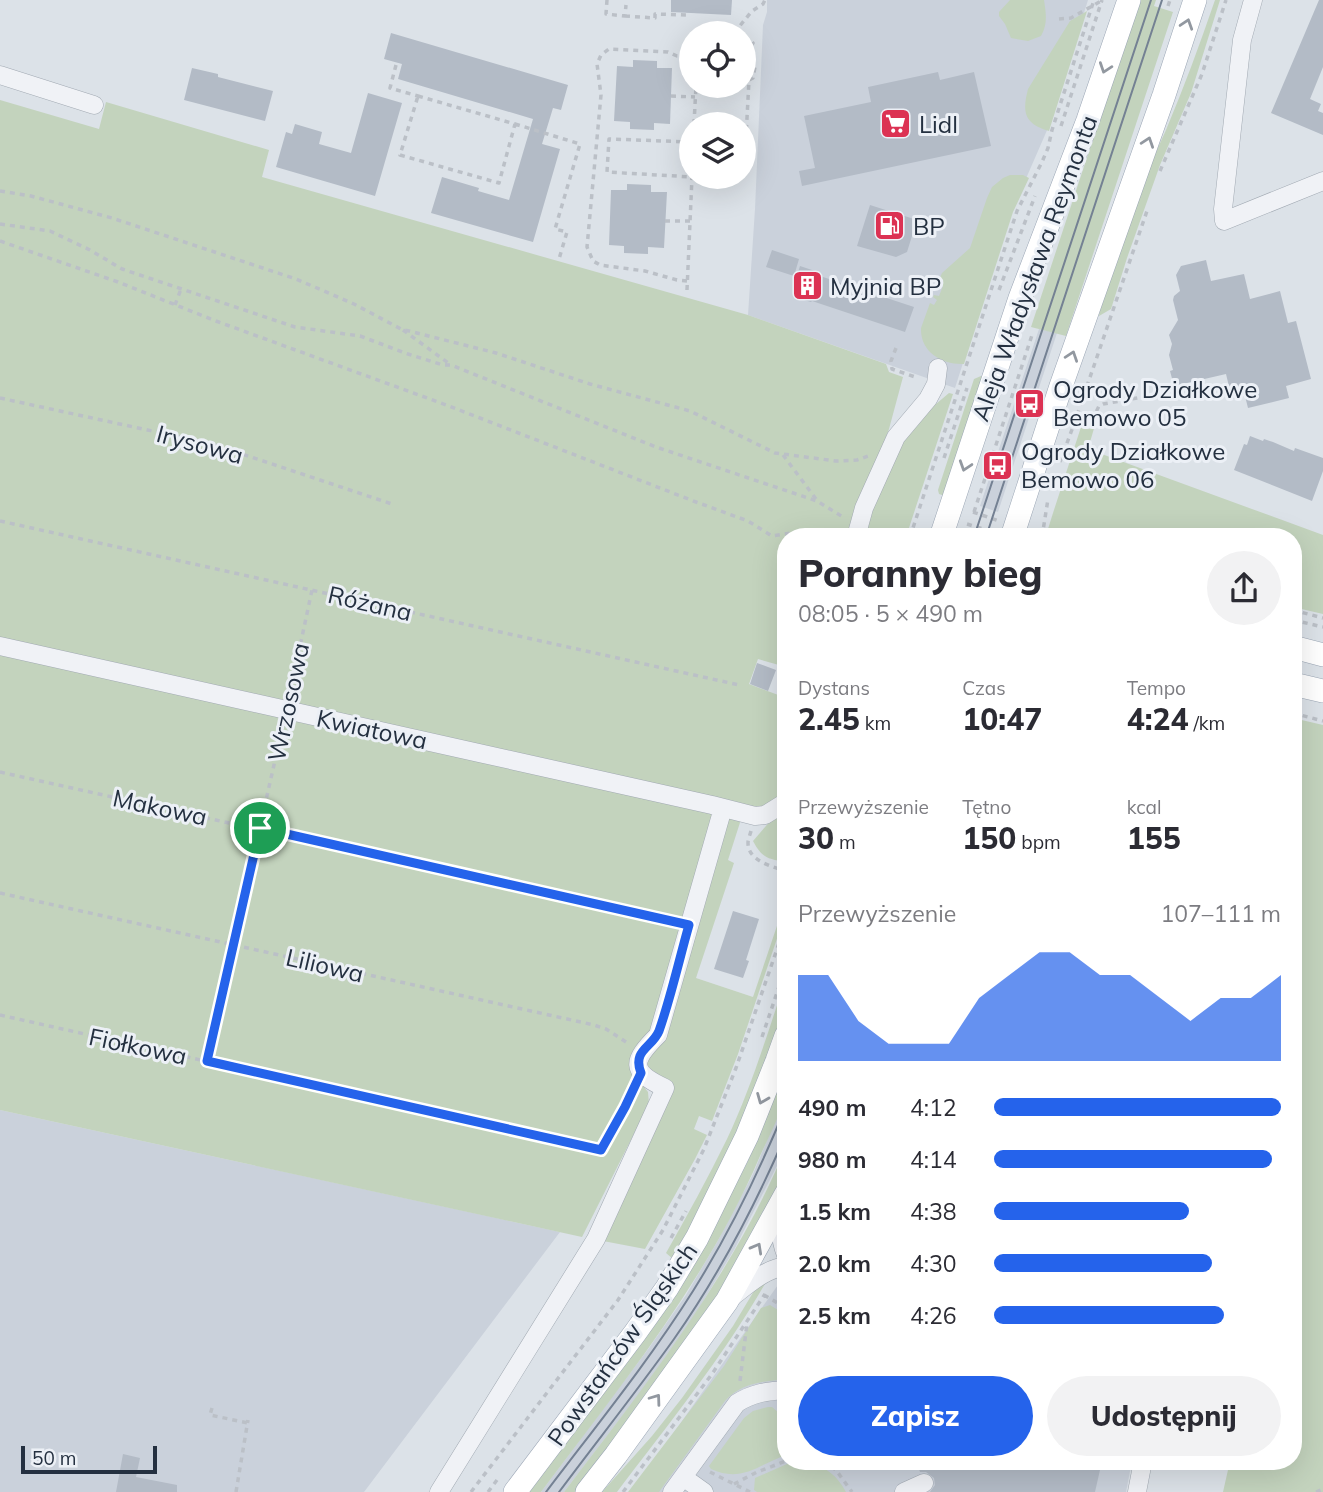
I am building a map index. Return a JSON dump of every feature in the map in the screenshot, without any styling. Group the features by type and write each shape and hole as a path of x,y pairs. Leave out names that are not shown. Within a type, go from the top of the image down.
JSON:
{"main road":[{"name":"Aleja Władysława Reymonta","path":"949,528 963,508 1020,298 1088,120 1129,0"},
{"path":"1014,528 1195,0"},
{"path":"1302,649 1323,655"},
{"path":"1302,686 1323,691"},
{"name":"Powstańców Śląskich","path":"515,1492 667,1288 698,1238 747,1136 777,1061"},
{"path":"587,1492 727,1301 777,1212"}],"street":[{"path":"1253,0 1242,40 1223,209 1224,221 1323,181"},
{"path":"0,75 94,105"},
{"path":"859,528 864,508 896,437 928,399 936,384 939,368"},
{"name":"Kwiatowa","path":"0,646 749,814"},
{"path":"439,1492 596,1239 664,1088 647,1080 640,1065 644,1049 658,1035 723,808"},
{"path":"749,814 765,815 777,808"},
{"path":"727,1301 758,1277 777,1267"},
{"path":"672,1492 737,1403 750,1395 777,1390"},
{"path":"1137,1492 1141,1470"},
{"path":"683,1477 704,1492"},
{"path":"904,1492 923,1483"}],"path":[{"path":"607,0 606,14 655,18 655,14 687,15"},
{"path":"745,21 765,0"},
{"path":"913,528 1017,211 1048,148 1094,0"},
{"path":"1059,19 1071,18 1102,0"},
{"path":"1061,126 1102,0"},
{"path":"1168,6 1170,0"},
{"path":"1160,173 1202,74 1226,0"},
{"path":"625,16 626,5"},
{"path":"679,56 668,52 609,49 598,59 601,94 587,247 593,261 600,265 630,268 687,281"},
{"path":"396,65 390,88 580,144 555,229 567,232 559,259"},
{"path":"418,96 400,155 499,183 515,124"},
{"path":"671,96 679,96"},
{"path":"679,141 609,138 607,172 679,176"},
{"path":"687,290 691,189"},
{"path":"0,191 112,218 296,279 354,304 401,329 451,365 656,447 817,500 842,516 853,528"},
{"path":"1057,468 1150,200"},
{"path":"665,221 690,221"},
{"path":"0,224 50,231 122,269 295,327 360,336 408,354 451,365"},
{"path":"0,242 118,282 449,406 748,521 772,536 777,535"},
{"path":"176,305 180,289"},
{"path":"401,329 496,353 590,384 690,411 782,454 836,461 858,460 879,451 896,437"},
{"path":"1005,528 963,508 1033,332"},
{"path":"1074,425 1083,426 1093,422 1097,409 1103,404 1154,395"},
{"name":"Irysowa","path":"0,398 212,444 396,505"},
{"path":"782,454 817,500"},
{"path":"1043,528 1049,491"},
{"name":"Różana","path":"0,521 739,685"},
{"name":"Wrzosowa","path":"207,1061 312,590"},
{"path":"1302,612 1323,618"},
{"path":"1302,622 1323,627"},
{"path":"1302,715 1323,721"},
{"name":"Makowa","path":"0,772 689,925"},
{"path":"749,814 748,844 751,852 759,861 777,867"},
{"name":"Liliowa","path":"0,893 594,1025 617,1035 630,1045 640,1065"},
{"path":"471,1492 618,1300 663,1230 704,1149 736,1068 777,949"},
{"path":"760,1042 777,992"},
{"name":"Fiołkowa","path":"0,1015 601,1150 625,1107 640,1065"},
{"path":"667,1244 685,1211"},
{"path":"623,1492 712,1374 777,1274"},
{"path":"764,1295 777,1303"},
{"path":"737,1403 748,1321"},
{"path":"212,1408 210,1415 248,1422 236,1492"},
{"path":"734,1484 777,1464"},
{"path":"703,1469 750,1492"},
{"path":"836,1470 852,1492"},
{"path":"488,1492 504,1471"},
{"path":"1316,1492 1323,1489"}],"shaded area":[{"path":"767,0 1088,0 1048,128 1011,213 955,388 748,315 763,25"},
{"path":"1039,329 1057,333 998,512 980,506"},
{"path":"0,1110 560,1232 364,1492 0,1492"},
{"path":"777,1117 777,1165 734,1250 695,1315 564,1492 541,1492 686,1295 753,1174"},
{"path":"777,1286 777,1470 1130,1470 1126,1492 632,1492"}],"green space":[{"path":"1010,0 1044,0 1046,23 1041,36 1028,41 1011,38 999,16 999,12"},
{"path":"1139,0 1156,0 1154,6 1173,12 1066,336 1031,327"},
{"path":"1215,0 1220,0 1191,93 1160,165 1111,309 1099,316 1117,244 1179,98"},
{"path":"1087,11 1049,131 1034,125 1027,116 1025,104 1028,89 1070,21"},
{"path":"0,100 99,129 106,102 269,150 262,177 748,315 886,364 889,372 903,377 889,429 853,528 777,528 777,664 758,659 749,684 777,694 777,798 767,809 745,807 728,860 734,863 696,978 753,997 777,926 777,939 712,1121 699,1116 694,1129 707,1135 645,1249 603,1241 666,1103 650,1074 644,1087 648,1092 649,1104 582,1237 0,1110"},
{"path":"1010,175 1029,178 1013,212 964,364 948,362 928,350 921,328 930,303 934,305 937,300 934,295 939,296 943,286 937,284 942,273 970,248 992,187"},
{"path":"981,376 983,378 945,496 939,494 938,490 974,379"},
{"path":"949,393 953,394 909,528 867,528 880,489 904,440 924,414"},
{"path":"1095,425 1088,449 1323,535 1323,614 1302,609 1302,528 1048,528 1081,427 1089,429"},
{"path":"1302,720 1323,725 1323,1492 1223,1492 1228,1470 1302,1470"},
{"path":"777,813 777,860 766,857 753,841"},
{"path":"777,1005 777,1033 768,1059 708,1198 673,1259 666,1253 727,1139 759,1060"},
{"path":"777,1091 777,1119 774,1127 739,1202 689,1289 661,1331 541,1492 528,1492 704,1247 747,1163"},
{"path":"777,1167 777,1190 713,1304 655,1387 575,1492 564,1492 686,1327 741,1240"},
{"path":"770,1275 717,1359 617,1492 602,1492 682,1398 733,1326 757,1286"},
{"path":"770,1305 777,1309 777,1380 745,1386 725,1401 659,1492 628,1492 724,1366 761,1308"},
{"path":"772,1407 777,1411 777,1459 741,1473 722,1473 711,1469 709,1466 744,1418 753,1411"},
{"path":"777,1468 827,1470 846,1492 757,1492 754,1490 755,1478"}],"building":[{"path":"671,0 732,0 731,15 671,12"},
{"path":"1319,0 1323,0 1323,67 1310,99 1321,104 1318,111 1323,113 1323,135 1271,113"},
{"path":"391,33 568,85 561,110 553,108 542,144 560,149 533,242 431,213 442,177 509,200 533,119 398,79 402,64 384,59"},
{"path":"633,60 657,61 657,68 672,68 670,124 654,123 654,130 630,129 630,122 614,121 617,66 633,67"},
{"path":"192,68 273,91 265,121 184,100"},
{"name":"Lidl","path":"938,72 940,80 974,72 991,146 802,186 799,171 815,168 804,116 871,102 868,87"},
{"path":"368,93 402,103 375,196 276,167 286,132 292,134 295,124 322,132 319,144 351,153"},
{"path":"627,184 651,185 651,192 667,192 664,248 648,247 648,254 624,253 624,246 609,245 611,190 627,190"},
{"name":"BP","path":"870,205 917,220 907,252 896,257 857,246"},
{"path":"772,250 799,259 794,276 766,267"},
{"path":"1206,260 1211,281 1244,274 1250,299 1280,291 1288,323 1296,321 1311,379 1286,386 1289,398 1248,408 1245,396 1232,399 1226,374 1174,386 1170,371 1173,370 1169,355 1172,344 1169,335 1178,320 1173,300 1180,291 1176,275 1181,266"},
{"path":"800,266 821,273 820,276 914,307 905,332 797,298 801,287 794,285"},
{"path":"1250,436 1323,458 1323,471 1312,501 1234,470"},
{"path":"757,663 776,670 768,691 750,684"},
{"path":"733,911 759,919 743,978 714,969"},
{"path":"123,1454 140,1458 136,1477 177,1485 177,1492 116,1492"},
{"path":"919,1470 1100,1470 1095,1492 930,1492 935,1485 934,1478 926,1472"}],"tram line":[{"path":"977,528 1151,0"},
{"path":"989,528 1162,0"},
{"path":"546,1492 640,1368 693,1291 744,1200 777,1128"},
{"path":"559,1492 690,1315 749,1214 777,1154"}],"place":[{"name":"Lidl","path":"896,124"},
{"name":"BP","path":"890,226"},
{"name":"Myjnia BP","path":"807,286"},
{"name":"Ogrody Działkowe Bemowo 05","path":"1030,403"},
{"name":"Ogrody Działkowe Bemowo 06","path":"998,465"}],"route":[{"path":"260,828 689,925 658,1035 639,1057 641,1073 601,1150 207,1061 260,828"}]}
